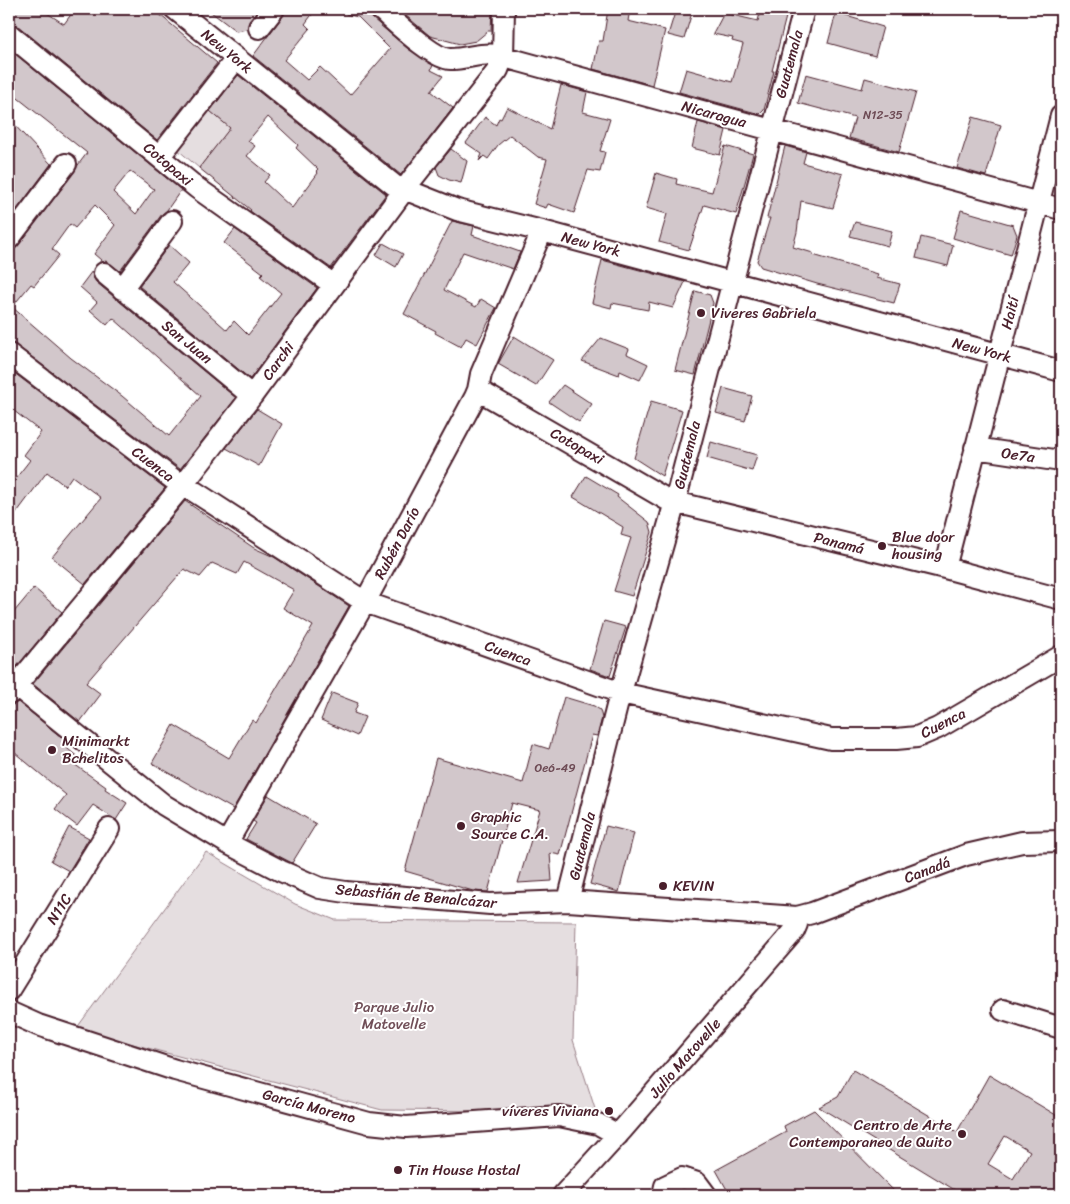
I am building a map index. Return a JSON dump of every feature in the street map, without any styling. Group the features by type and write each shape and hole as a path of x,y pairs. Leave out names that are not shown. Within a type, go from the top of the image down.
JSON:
{"street":[{"name":"New York","path":"175,9 394,184 456,210 542,230 1061,371"},
{"path":"260,28 274,9"},
{"name":"Nicaragua","path":"380,9 416,40 450,60 494,54 1061,209"},
{"name":"Carchi","path":"11,686 182,486 252,396 405,188 498,70 503,57 504,9"},
{"name":"Guatemala","path":"568,901 621,693 675,502 731,282 804,9"},
{"name":"Cotopaxi","path":"9,34 197,188 334,285"},
{"path":"160,156 236,59"},
{"name":"Haití","path":"944,568 1061,116"},
{"path":"9,239 66,164"},
{"path":"122,289 172,222"},
{"name":"Rubén Darío","path":"227,843 365,602 478,390 481,374 542,230"},
{"name":"San Juan","path":"104,274 252,396"},
{"name":"Cuenca","path":"9,354 182,486 195,492 365,602 621,693 831,739 910,738 938,728 1061,656"},
{"name":"Cotopaxi","path":"478,390 675,502"},
{"name":"Oe7a","path":"975,448 1061,461"},
{"name":"Panamá","path":"675,502 944,568 1061,599"},
{"name":"Sebastián de Benalcázar","path":"11,686 164,805 227,843 281,871 320,888 346,892 490,904 568,901 797,917"},
{"name":"N11C","path":"9,990 109,829"},
{"name":"Canadá","path":"797,917 966,855 1022,842 1061,841"},
{"name":"Julio Matovelle","path":"564,1195 794,931 797,917"},
{"path":"1003,1010 1061,1028"},
{"name":"García Moreno","path":"9,1012 38,1025 175,1070 369,1123 406,1127 559,1116 598,1124 618,1135"},
{"path":"663,1195 665,1186 682,1178 702,1189"}],"green space":[{"path":"209,110 223,122 232,126 199,168 177,149"},
{"name":"Parque Julio Matovelle","path":"206,852 295,904 335,920 576,922 573,1040 596,1112 382,1110 76,1029"}],"building":[{"path":"9,9 41,9 64,24 75,9 153,9 217,63 157,140 17,25 9,22"},
{"path":"207,9 259,9 249,21 247,29 236,31"},
{"path":"286,9 316,9 305,24 310,29 284,60 307,80 320,67 350,95 390,49 358,17 346,14 347,9 368,9 372,18 407,48 433,65 431,70 443,76 431,91 453,108 401,175 253,56 283,16"},
{"path":"398,9 492,9 491,31 488,31 476,41 460,44 430,36"},
{"path":"608,9 630,9 628,21 665,30 652,85 593,69 599,41 603,41"},
{"path":"676,9 693,9 684,39 668,35"},
{"path":"761,9 788,9 764,110 760,114 679,92 686,69 732,82 743,44 732,41 733,38 713,34 724,13 758,21"},
{"path":"836,13 883,27 875,56 828,43"},
{"path":"9,49 181,190 120,271 106,261 99,263 101,260 94,254 115,225 95,205 75,228 70,224 52,249 59,255 34,286 31,284 12,307 71,358 122,396 169,436 201,396 113,318 107,325 90,310 97,302 80,287 92,271 96,282 236,398 180,469 16,345 9,342 9,251 14,250 18,246 87,153 9,91","holes":["130,171 154,189 136,214 113,192"]},
{"path":"806,74 862,89 865,78 916,92 899,152 849,138 855,118 798,103"},
{"path":"238,75 386,194 331,268 250,211 199,168 230,128 210,111","holes":["268,117 298,145 296,148 318,169 316,171 318,173 292,208 264,182 270,175 247,156 255,146 248,141"]},
{"path":"561,85 587,92 583,112 610,119 600,151 605,152 600,172 588,170 574,213 548,204 546,208 534,204 547,159 538,157 510,135 498,145 488,159 484,156 479,161 482,154 466,143 485,117 496,125 507,107 550,129"},
{"path":"973,117 1001,125 986,176 957,168"},
{"path":"9,119 51,164 9,220"},
{"path":"698,122 726,130 720,155 692,148"},
{"path":"725,146 753,154 736,214 704,205 689,250 659,242 667,214 646,208 656,173 677,179 676,184 712,192"},
{"path":"785,146 806,152 803,163 843,174 833,208 801,201 793,247 813,253 813,255 878,274 877,278 900,284 894,303 817,284 761,267 757,261 770,218 767,218"},
{"path":"451,149 467,161 461,183 439,175 436,167"},
{"path":"961,210 1013,225 1017,235 1011,255 953,238"},
{"path":"452,221 474,226 472,235 520,252 513,269 463,252 444,290 476,307 481,299 496,308 477,344 466,338 461,347 404,314"},
{"path":"855,222 892,231 888,246 850,236"},
{"path":"235,229 317,288 250,379 139,286 169,245 189,263 173,282 227,330 234,321 248,335 281,293 260,276 263,273 224,243"},
{"path":"921,237 953,245 948,266 916,258"},
{"path":"383,243 403,254 396,267 376,255"},
{"path":"602,260 685,282 673,308 649,302 648,310 612,303 611,308 592,303"},
{"path":"695,291 710,295 713,303 695,375 675,370"},
{"path":"514,336 553,360 536,386 498,364"},
{"path":"601,338 629,349 627,354 648,364 640,380 620,371 619,375 582,361"},
{"path":"9,369 165,488 85,584 52,557 101,498 72,476 65,486 47,472 9,523 9,487 30,460 24,455 41,432 9,407"},
{"path":"563,385 592,404 579,422 549,402"},
{"path":"723,388 752,396 745,421 716,413"},
{"path":"651,401 682,410 662,476 634,458"},
{"path":"257,409 282,424 259,466 226,448"},
{"path":"711,442 757,455 752,471 707,458"},
{"path":"586,476 618,495 617,497 649,522 652,532 632,596 614,591 631,538 621,535 623,527 573,497"},
{"path":"185,501 254,548 274,557 349,606 233,809 152,763 174,725 229,758 252,720 256,723 313,626 283,608 294,590 244,562 237,574 212,563 200,577 184,569 86,683 101,694 80,722 33,684"},
{"path":"34,588 62,612 14,670 9,668 9,618"},
{"path":"604,621 626,627 610,676 590,669"},
{"path":"332,693 358,703 354,713 365,717 357,736 321,720"},
{"path":"564,697 594,706 600,710 602,718 597,736 592,735 560,855 550,853 552,881 518,883 540,810 512,803 488,892 473,891 405,871 436,758 523,783 533,744 549,749"},
{"path":"18,702 66,741 63,745 79,758 74,764 106,787 105,789 127,803 116,820 93,805 77,826 55,809 66,795 9,748 9,706"},
{"path":"268,795 316,824 292,863 246,839 256,823 253,821"},
{"path":"606,826 634,833 619,892 590,884"},
{"path":"69,827 89,838 69,871 51,861"},
{"name":"Centro de Arte Contemporaneo de Quito","path":"853,1070 957,1132 989,1075 1061,1118 1061,1183 1054,1195 963,1195 819,1107 838,1097","holes":["1005,1136 1030,1151 1013,1179 988,1164"]},
{"path":"814,1110 898,1195 730,1195 716,1170 786,1132 784,1126"}],"place":[{"name":"Viveres Gabriela","path":"701,313"},
{"name":"Blue door housing","path":"882,546"},
{"name":"Minimarkt Bchelitos","path":"52,750"},
{"name":"Graphic Source C.A.","path":"461,826"},
{"name":"KEVIN","path":"663,886"},
{"name":"víveres Viviana","path":"609,1111"},
{"name":"Centro de Arte Contemporaneo de Quito","path":"962,1134"},
{"name":"Tin House Hostal","path":"398,1170"}]}
